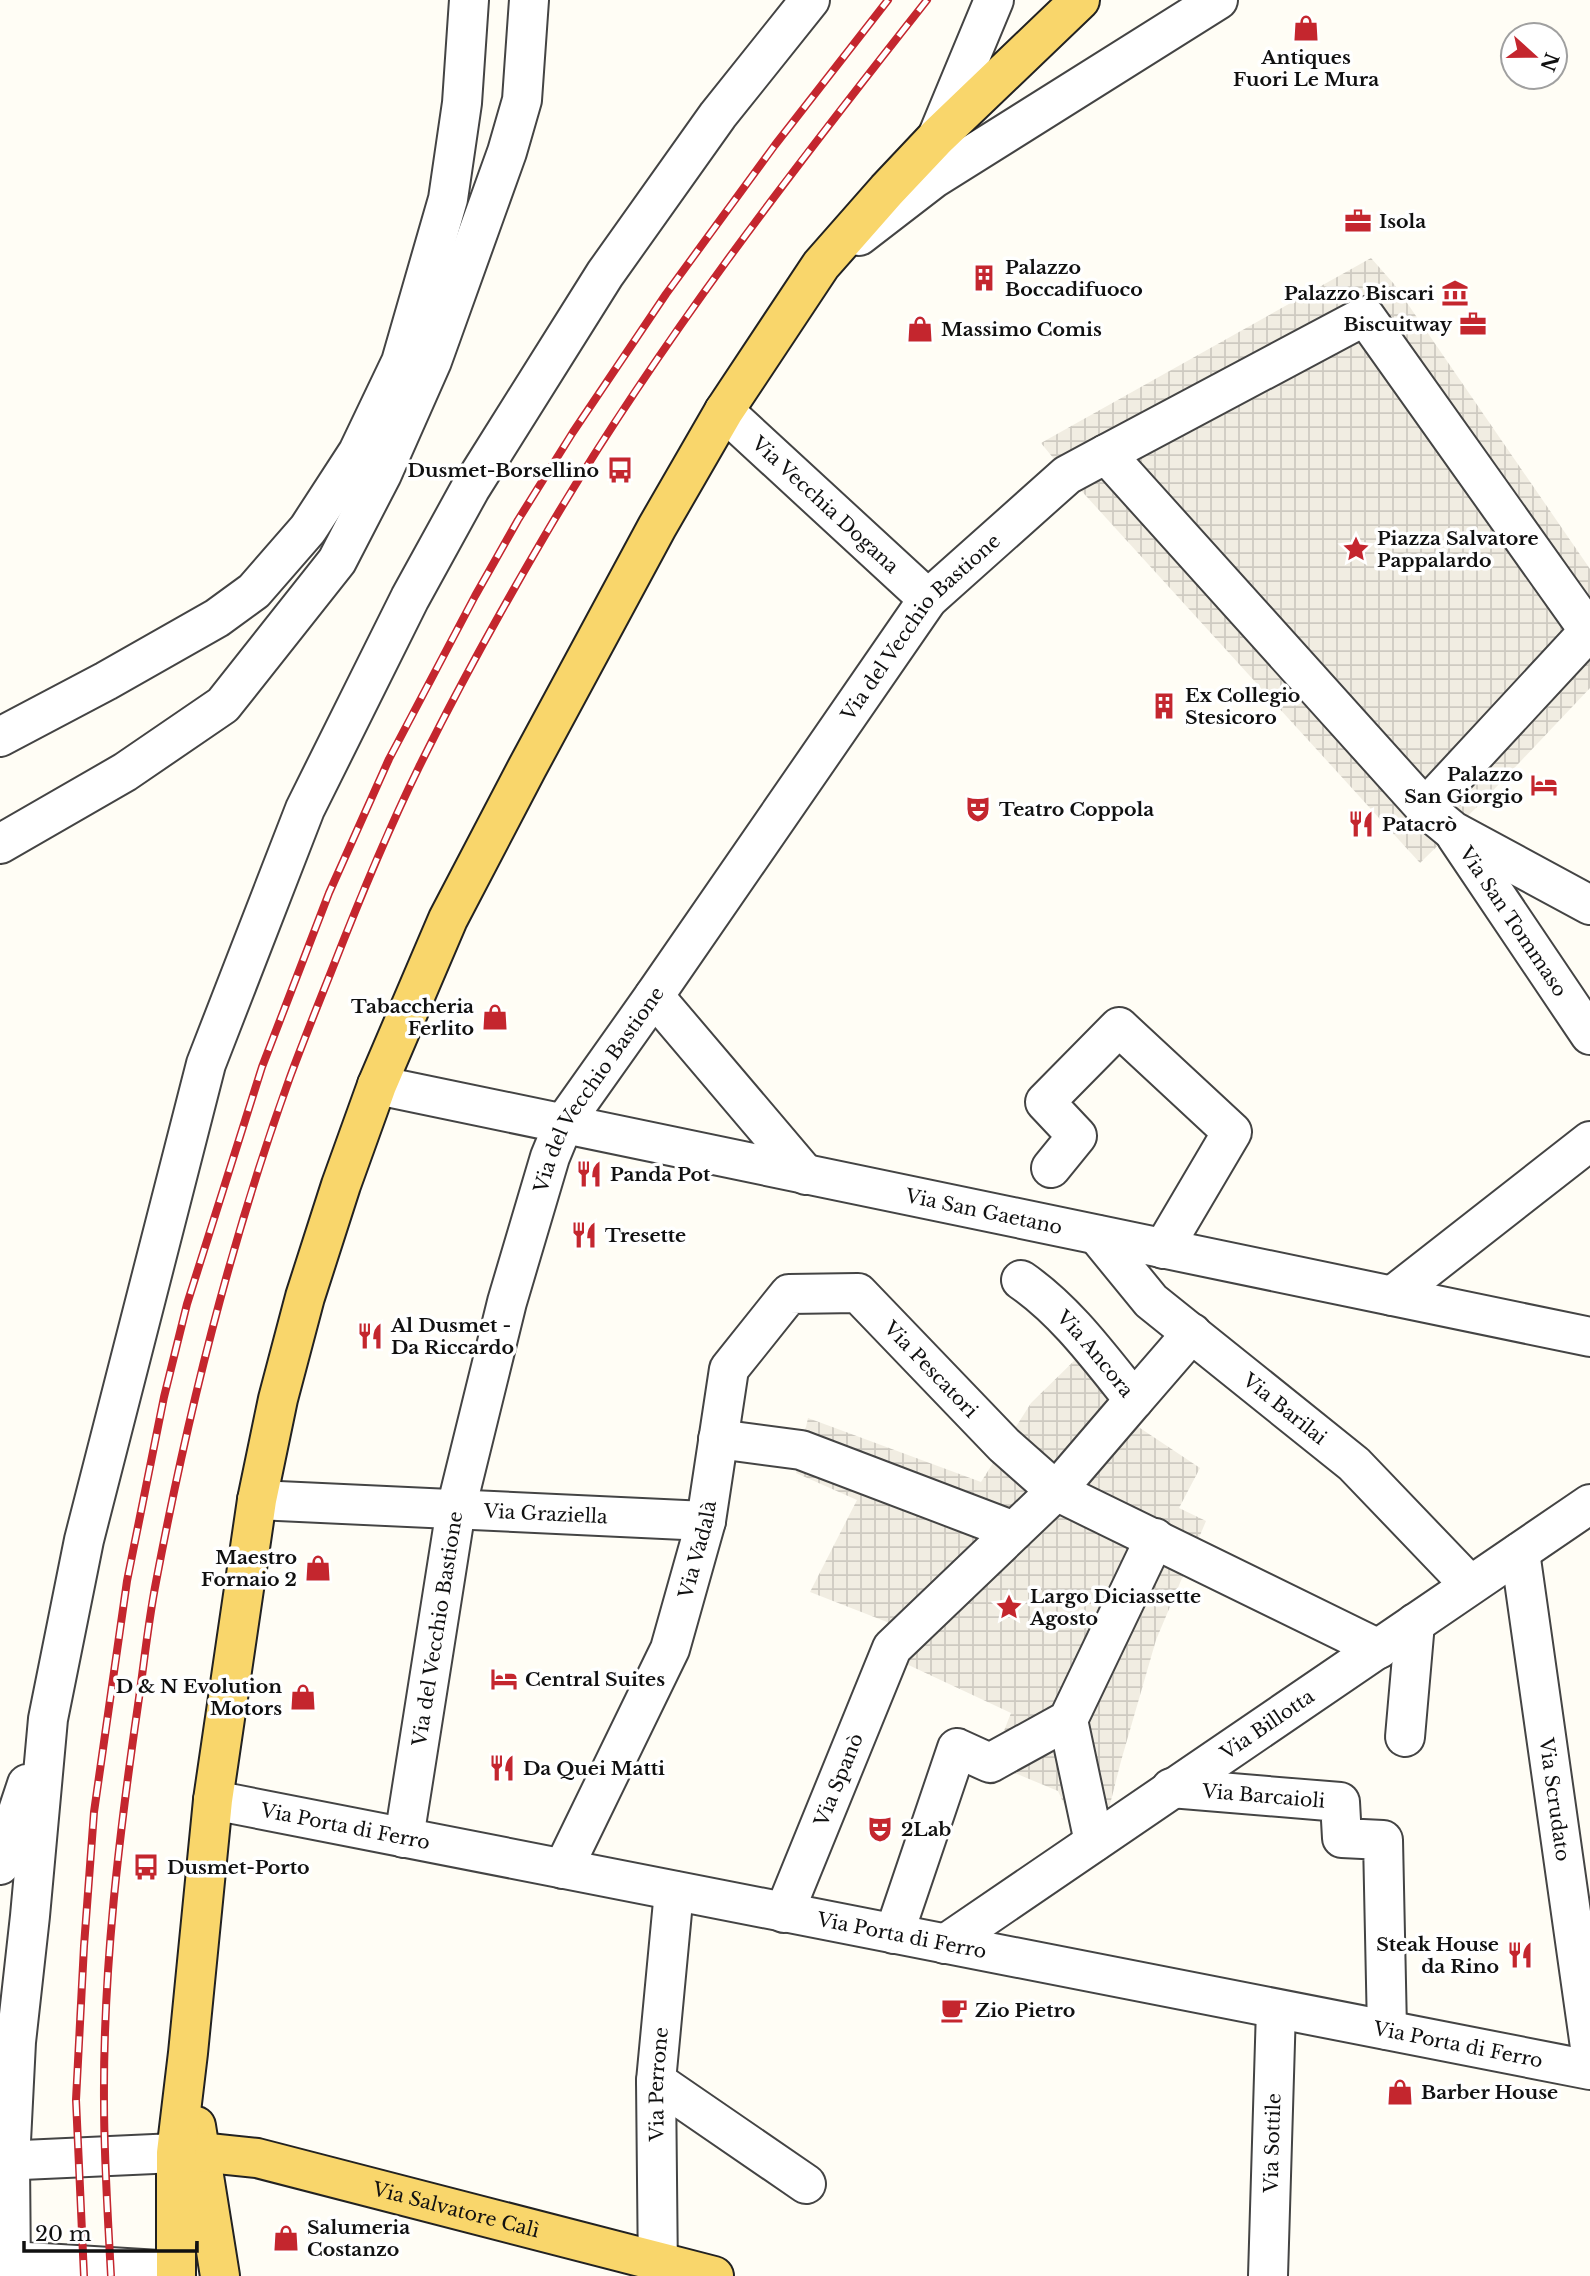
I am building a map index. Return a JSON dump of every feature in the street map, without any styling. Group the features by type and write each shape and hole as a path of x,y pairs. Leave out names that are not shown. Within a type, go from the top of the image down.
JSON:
{"main road":[{"path":"176,2274 188,2152 188,2053 213,1800 257,1500 278,1399 305,1297 377,1085 448,919 605,623 724,411 821,265 937,138 1080,0"},
{"path":"188,2152 220,2276"},
{"name":"Via Salvatore Calì","path":"188,2152 257,2158 658,2269 714,2276"}],"street":[{"path":"0,737 217,618 254,591 308,529 358,452 401,362 448,199 462,103 469,0"},
{"path":"0,844 125,772 223,705 337,561 382,474 432,361 502,165 522,100 528,0"},
{"path":"176,2274 7,2266 5,2161 48,1718 84,1541 206,1064 305,809 416,586 470,489 604,274 718,115 810,0"},
{"path":"937,138 994,0"},
{"path":"821,265 933,179 1218,0"},
{"name":"Via del Vecchio Bastione","path":"404,1838 456,1509 507,1302 550,1157 564,1123 928,599 1067,475 1365,317 1589,631"},
{"name":"Via Vecchia Dogana","path":"724,411 928,599"},
{"path":"1106,454 1439,820 1589,631"},
{"name":"Via San Tommaso","path":"1439,820 1590,905"},
{"name":"Via San Tommaso","path":"1439,820 1590,1035"},
{"path":"654,996 806,1175"},
{"path":"1051,1168 1077,1136 1045,1102 1119,1027 1232,1132 1163,1248"},
{"name":"Via San Gaetano","path":"377,1085 1590,1337"},
{"path":"1392,1296 1590,1141"},
{"name":"Via Barilai","path":"1097,1235 1151,1300 1354,1464 1470,1585"},
{"name":"Via Ancora","path":"1021,1280 1042,1294 1134,1400 1192,1333"},
{"name":"Via Vadalà","path":"563,1869 670,1649 706,1521 729,1369 789,1294 858,1293"},
{"name":"Via Pescatori","path":"858,1293 1004,1445 1056,1491 1379,1649"},
{"path":"718,1438 800,1450 1014,1531 1056,1491 1134,1400"},
{"name":"Via Graziella","path":"257,1500 706,1521"},
{"name":"Via Billotta","path":"945,1944 1590,1504"},
{"name":"Via Spanò","path":"784,1913 892,1648 1014,1531"},
{"path":"894,1934 957,1748 990,1763 1068,1720 1154,1538"},
{"name":"Via Scrudato","path":"1520,1552 1590,2047"},
{"path":"1405,1737 1415,1623"},
{"path":"0,1865 48,1718"},
{"path":"1068,1720 1094,1842"},
{"name":"Via Barcaioli","path":"1171,1788 1340,1802 1342,1838 1383,1840 1387,2031"},
{"name":"Via Porta di Ferro","path":"213,1800 1590,2070"},
{"name":"Via Perrone","path":"658,2269 656,2081 674,1891"},
{"name":"Via Sottile","path":"1268,2276 1276,2009"},
{"path":"656,2081 806,2184"},
{"path":"5,2161 188,2152"}],"shaded area":[{"name":"Piazza Salvatore Pappalardo","path":"1371,258 1394,284 1590,569 1590,688 1420,863 1067,475 1041,443"},
{"name":"Largo Diciassette Agosto","path":"1077,1358 1134,1424 1200,1468 1179,1508 1206,1521 1156,1640 1102,1836 1084,1848 1058,1791 1005,1769 998,1746 1011,1713 900,1661 892,1648 887,1622 810,1592 857,1500 796,1473 808,1418 981,1482 1031,1403"}],"railway":[{"path":"84,2276 76,2100 84,1946 94,1812 127,1581 164,1397 187,1304 262,1067 329,893 389,759 518,520 573,432 666,294 775,145 888,0"},
{"path":"111,2276 104,2124 109,1952 131,1754 151,1613 182,1454 213,1327 249,1201 290,1077 362,894 407,792 464,679 544,537 587,466 678,329 775,195 927,0"}],"place":[{"name":"Antiques Fuori Le Mura","path":"1306,28"},
{"name":"Isola","path":"1358,221"},
{"name":"Palazzo Boccadifuoco","path":"984,278"},
{"name":"Palazzo Biscari","path":"1455,293"},
{"name":"Biscuitway","path":"1473,324"},
{"name":"Massimo Comis","path":"920,329"},
{"name":"Dusmet-Borsellino","path":"620,470"},
{"name":"Piazza Salvatore Pappalardo","path":"1356,549"},
{"name":"Ex Collegio Stesicoro","path":"1164,706"},
{"name":"Palazzo San Giorgio","path":"1544,785"},
{"name":"Teatro Coppola","path":"978,809"},
{"name":"Patacrò","path":"1361,824"},
{"name":"Tabaccheria Ferlito","path":"495,1017"},
{"name":"Panda Pot","path":"589,1174"},
{"name":"Tresette","path":"584,1235"},
{"name":"Al Dusmet - Da Riccardo","path":"370,1336"},
{"name":"Maestro Fornaio 2","path":"318,1568"},
{"name":"Largo Diciassette Agosto","path":"1009,1607"},
{"name":"Central Suites","path":"504,1679"},
{"name":"D & N Evolution Motors","path":"303,1697"},
{"name":"Da Quei Matti","path":"502,1768"},
{"name":"2Lab","path":"880,1829"},
{"name":"Dusmet-Porto","path":"146,1867"},
{"name":"Steak House da Rino","path":"1520,1955"},
{"name":"Zio Pietro","path":"954,2010"},
{"name":"Barber House","path":"1400,2092"},
{"name":"Salumeria Costanzo","path":"286,2238"}]}
